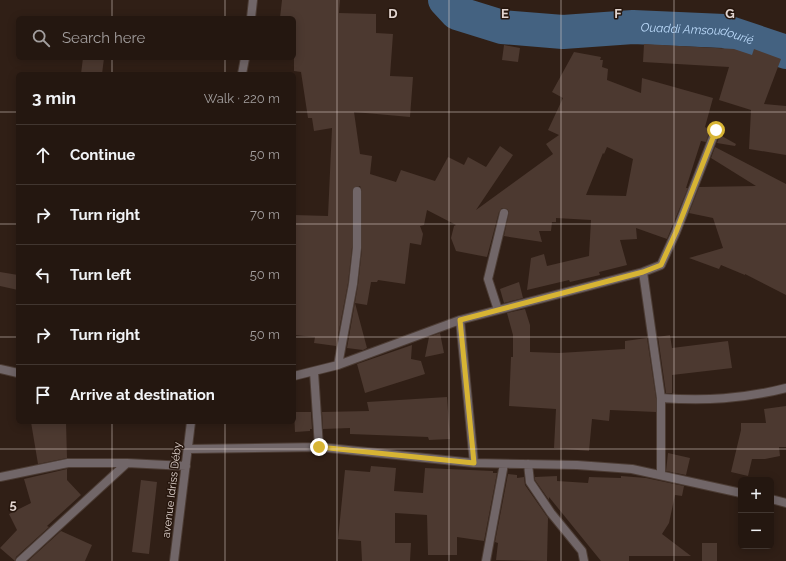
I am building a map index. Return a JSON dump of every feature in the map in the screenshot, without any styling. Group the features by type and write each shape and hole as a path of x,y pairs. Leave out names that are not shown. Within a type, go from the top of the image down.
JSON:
{"street":[{"path":"251,16 253,0"},
{"path":"242,72 245,60"},
{"path":"296,376 338,365 460,320 643,272 661,265 676,232 716,130"},
{"path":"338,365 353,284 357,248 357,191"},
{"path":"498,310 488,279 504,212"},
{"path":"643,272 661,398 661,474"},
{"path":"460,320 474,463"},
{"path":"0,369 16,373"},
{"path":"314,372 319,447"},
{"path":"661,398 697,400 732,398 786,388"},
{"name":"avenue Idriss Déby","path":"174,561 191,424"},
{"path":"188,449 319,447 474,463 577,465 632,468 738,491"},
{"path":"0,477 68,463 127,463 186,466"},
{"path":"20,561 127,463"},
{"path":"486,561 504,464"},
{"path":"528,464 530,482 551,513 582,551 584,561"},
{"path":"774,500 786,503"}],"building":[{"path":"282,0 340,0 339,13 376,14 376,33 393,34 390,76 413,77 410,117 354,112 360,154 372,156 370,174 396,182 401,170 435,181 448,157 464,165 468,157 486,167 500,146 513,155 476,210 553,154 546,144 559,135 548,130 563,98 552,92 574,52 601,57 600,60 603,60 602,67 608,69 607,80 641,93 642,78 713,98 705,127 710,130 706,142 701,141 686,188 688,188 667,239 636,228 637,239 620,240 627,265 599,272 600,275 570,282 569,280 527,290 531,258 544,254 547,266 589,256 591,220 556,218 556,222 552,222 551,231 539,231 542,242 504,236 509,212 507,209 502,208 499,212 487,257 456,251 451,238 454,226 456,225 427,210 424,225 420,226 423,234 421,245 410,243 405,284 378,280 377,282 371,282 367,305 355,303 367,348 363,350 347,348 358,285 362,249 362,191 360,186 357,186 352,191 352,248 348,283 336,346 314,343 315,337 296,335 296,215 328,216 332,128 314,131 312,118 308,118 301,72 294,71 294,60 296,60 296,16 280,16","holes":["607,147 633,159 626,196 586,195 603,153 604,154"]},
{"path":"644,44 734,49 752,55 754,49 781,59 764,104 786,106 786,155 749,149 751,110 719,100 729,67 643,62"},
{"path":"504,45 520,48 518,62 502,60"},
{"path":"83,60 104,60 102,72 81,72"},
{"path":"720,135 736,144 735,146 717,143"},
{"path":"715,147 786,184 786,295 745,274 721,265 719,269 689,258 723,248 713,218 689,213 699,187 756,186 711,158"},
{"path":"0,272 16,275 16,290 0,286"},
{"path":"519,282 523,298 504,303 500,289"},
{"path":"525,309 530,325 530,352 559,353 625,349 625,341 647,338 656,398 656,412 610,410 609,421 592,419 589,451 554,448 556,409 509,406 511,357 513,357 513,335 507,313"},
{"path":"440,333 444,353 425,357 429,337"},
{"path":"670,335 672,348 728,341 732,368 672,375 672,393 666,393 658,337"},
{"path":"412,345 411,359 421,361 425,374 365,393 357,364"},
{"path":"447,397 450,439 429,440 428,437 350,434 350,428 323,429 322,412 369,411 367,402"},
{"path":"786,406 786,447 779,447 780,456 765,459 752,459 748,476 731,472 741,430 741,423 766,423 764,409"},
{"path":"296,412 311,412 312,429 310,429 310,431 295,432"},
{"path":"31,424 66,424 67,458 38,464"},
{"path":"668,453 690,458 686,475 666,471"},
{"path":"371,466 396,468 394,491 423,493 425,468 493,471 493,473 497,473 484,541 457,537 457,555 428,555 427,515 395,513 395,543 411,543 410,561 362,561 361,541 338,539 345,470 370,472"},
{"path":"67,469 67,480 81,495 16,557 15,561 0,548 17,530 9,514 31,503 24,479"},
{"path":"508,474 517,475 517,478 524,477 525,485 548,518 547,561 496,560 498,543 495,542"},
{"path":"557,476 557,481 588,483 589,477 621,478 621,476 646,478 684,486 682,496 675,495 669,523 662,534 691,556 629,556 629,561 601,561 549,497 549,500 535,480 535,477"},
{"path":"141,480 157,482 149,554 132,552"},
{"path":"61,531 92,545 85,561 28,561"},
{"path":"702,543 717,543 717,561 702,561"}],"waterway":[{"name":"Ouaddi Amsoudourié","path":"445,0 457,13 502,27 563,32 633,27 724,31 786,52"}],"route":[{"path":"319,447 474,463 460,320 603,281 643,272 661,265 676,232 716,130"}]}
